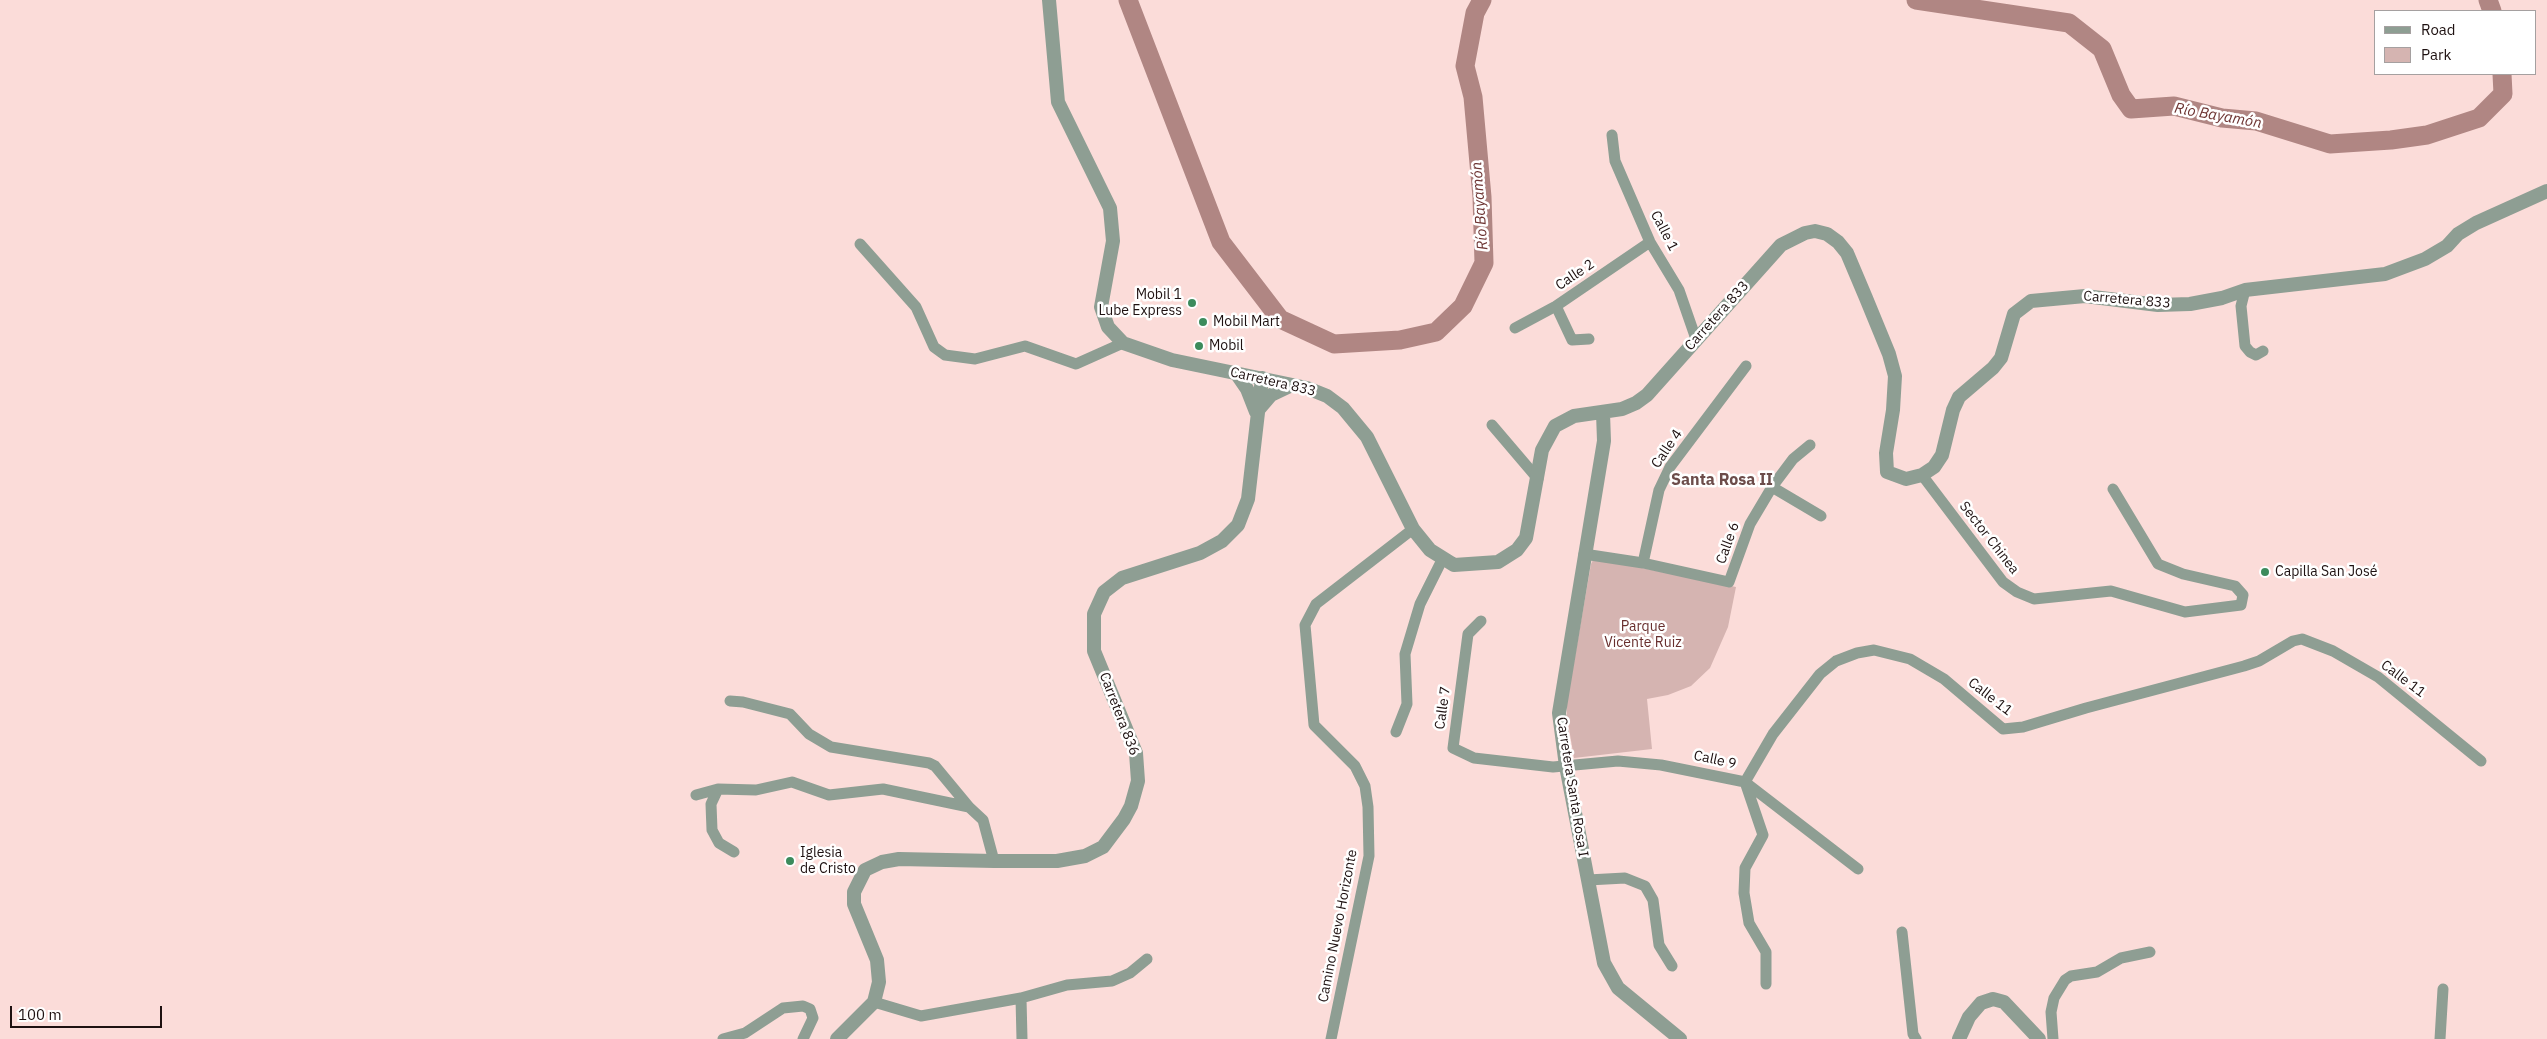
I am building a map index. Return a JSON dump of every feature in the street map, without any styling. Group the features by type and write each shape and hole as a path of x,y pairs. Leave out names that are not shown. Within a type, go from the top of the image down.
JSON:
{"street":[{"path":"860,244 916,307 934,347 945,355 975,359 1025,346 1076,364 1122,343 1108,327 1101,307 1114,241 1110,208 1058,102 1049,0"},
{"name":"Calle 1","path":"1612,135 1615,161 1650,242 1679,290 1696,339"},
{"name":"Carretera 833","path":"1122,343 1172,360 1262,378 1327,396 1343,408 1367,437 1413,529 1430,550 1454,565 1498,562 1518,550 1526,538 1542,450 1555,426 1574,416 1622,410 1636,404 1781,245 1806,233 1827,234 1847,253 1889,354 1895,376 1893,410 1886,453 1887,472 1906,479 1922,476 1934,467 1942,455 1958,397 1993,368 2001,358 2014,314 2031,301 2085,296 2158,304 2190,304 2222,298 2245,290 2298,282 2324,283 2385,274 2425,259 2447,246 2458,234 2476,223 2547,191"},
{"name":"Calle 2","path":"1515,328 1556,306 1650,242"},
{"path":"2245,290 2242,306 2245,346 2256,355 2263,351"},
{"path":"1556,306 1572,340 1590,339"},
{"name":"Calle 4","path":"1643,563 1659,490 1670,467 1746,366"},
{"path":"1236,373 1253,400 1258,413"},
{"name":"Carretera 836","path":"874,1002 879,982 877,960 854,904 854,892 865,870 882,862 899,859 994,862 1057,860 1085,856 1103,846 1124,819 1131,806 1138,781 1136,752 1094,651 1094,614 1104,592 1122,578 1200,553 1222,542 1238,525 1248,499 1262,378"},
{"path":"1258,413 1271,395 1292,385"},
{"name":"Carretera Santa Rosa I","path":"1604,413 1604,441 1560,697 1559,713 1566,766 1604,963 1618,988 1680,1039"},
{"path":"1492,425 1538,480"},
{"name":"Calle 6","path":"1584,554 1643,563 1729,582 1750,524 1772,487 1793,459 1810,445"},
{"name":"Sector Chinea","path":"1922,476 2003,582 2017,592 2034,599 2111,591 2185,612 2241,605 2243,595 2235,586 2183,574 2158,564 2113,489"},
{"path":"1772,487 1821,516"},
{"name":"Camino Nuevo Horizonte","path":"1331,1039 1369,856 1368,806 1365,786 1355,766 1314,725 1305,625 1316,604 1413,529"},
{"path":"1396,732 1408,704 1405,654 1420,604 1443,558"},
{"name":"Calle 7","path":"1481,621 1468,634 1453,748 1474,758 1566,766"},
{"name":"Calle 11","path":"1745,782 1773,734 1820,674 1836,661 1857,653 1874,650 1910,659 1944,680 2003,729 2023,727 2086,708 2259,662 2293,641 2302,639 2334,651 2378,677 2481,761"},
{"path":"730,701 743,702 790,714 809,734 831,747 929,763 936,766 969,807 983,820 994,862"},
{"name":"Calle 9","path":"1566,766 1618,761 1661,765 1745,782 1858,869"},
{"path":"696,795 718,788 756,790 792,782 828,796 883,788 969,807"},
{"path":"1745,782 1763,835 1745,868 1744,894 1749,922 1766,952 1766,984"},
{"path":"718,788 711,804 712,830 719,843 734,852"},
{"path":"1588,880 1626,878 1646,886 1653,900 1660,945 1672,966"},
{"path":"1902,932 1913,1034 1916,1039"},
{"path":"2053,1039 2051,1012 2054,998 2065,980 2071,976 2097,972 2121,958 2150,952"},
{"path":"837,1039 874,1002 921,1016 1022,998 1067,985 1112,981 1130,973 1147,960"},
{"path":"2440,1039 2443,989"},
{"path":"1022,998 1022,1039"},
{"path":"1959,1039 1969,1017 1981,1003 1993,999 2004,1002 2039,1039"},
{"path":"723,1039 745,1033 784,1008 803,1006 810,1009 813,1018 803,1039"}],"green space":[{"name":"Parque Vicente Ruiz","path":"1598,559 1736,587 1728,627 1710,668 1691,686 1668,695 1647,699 1652,749 1574,758 1567,717 1567,702 1591,564 1593,560"}],"waterway":[{"name":"Río Bayamón","path":"1128,0 1221,242 1280,319 1334,344 1400,340 1436,332 1463,306 1484,263 1482,197 1473,97 1465,66 1475,13 1482,0"},
{"name":"Río Bayamón","path":"1916,0 2069,23 2102,49 2121,95 2131,109 2174,106 2222,118 2256,121 2330,144 2391,140 2427,135 2479,118 2503,94 2502,75"},
{"name":"Río Bayamón","path":"2488,0 2492,10"}],"place":[{"name":"Mobil 1 Lube Express","path":"1192,303"},
{"name":"Mobil Mart","path":"1203,322"},
{"name":"Mobil","path":"1199,346"},
{"name":"Capilla San José","path":"2265,572"},
{"name":"Iglesia de Cristo","path":"790,861"}],"district":[{"name":"Santa Rosa II","path":"1722,480"}]}
